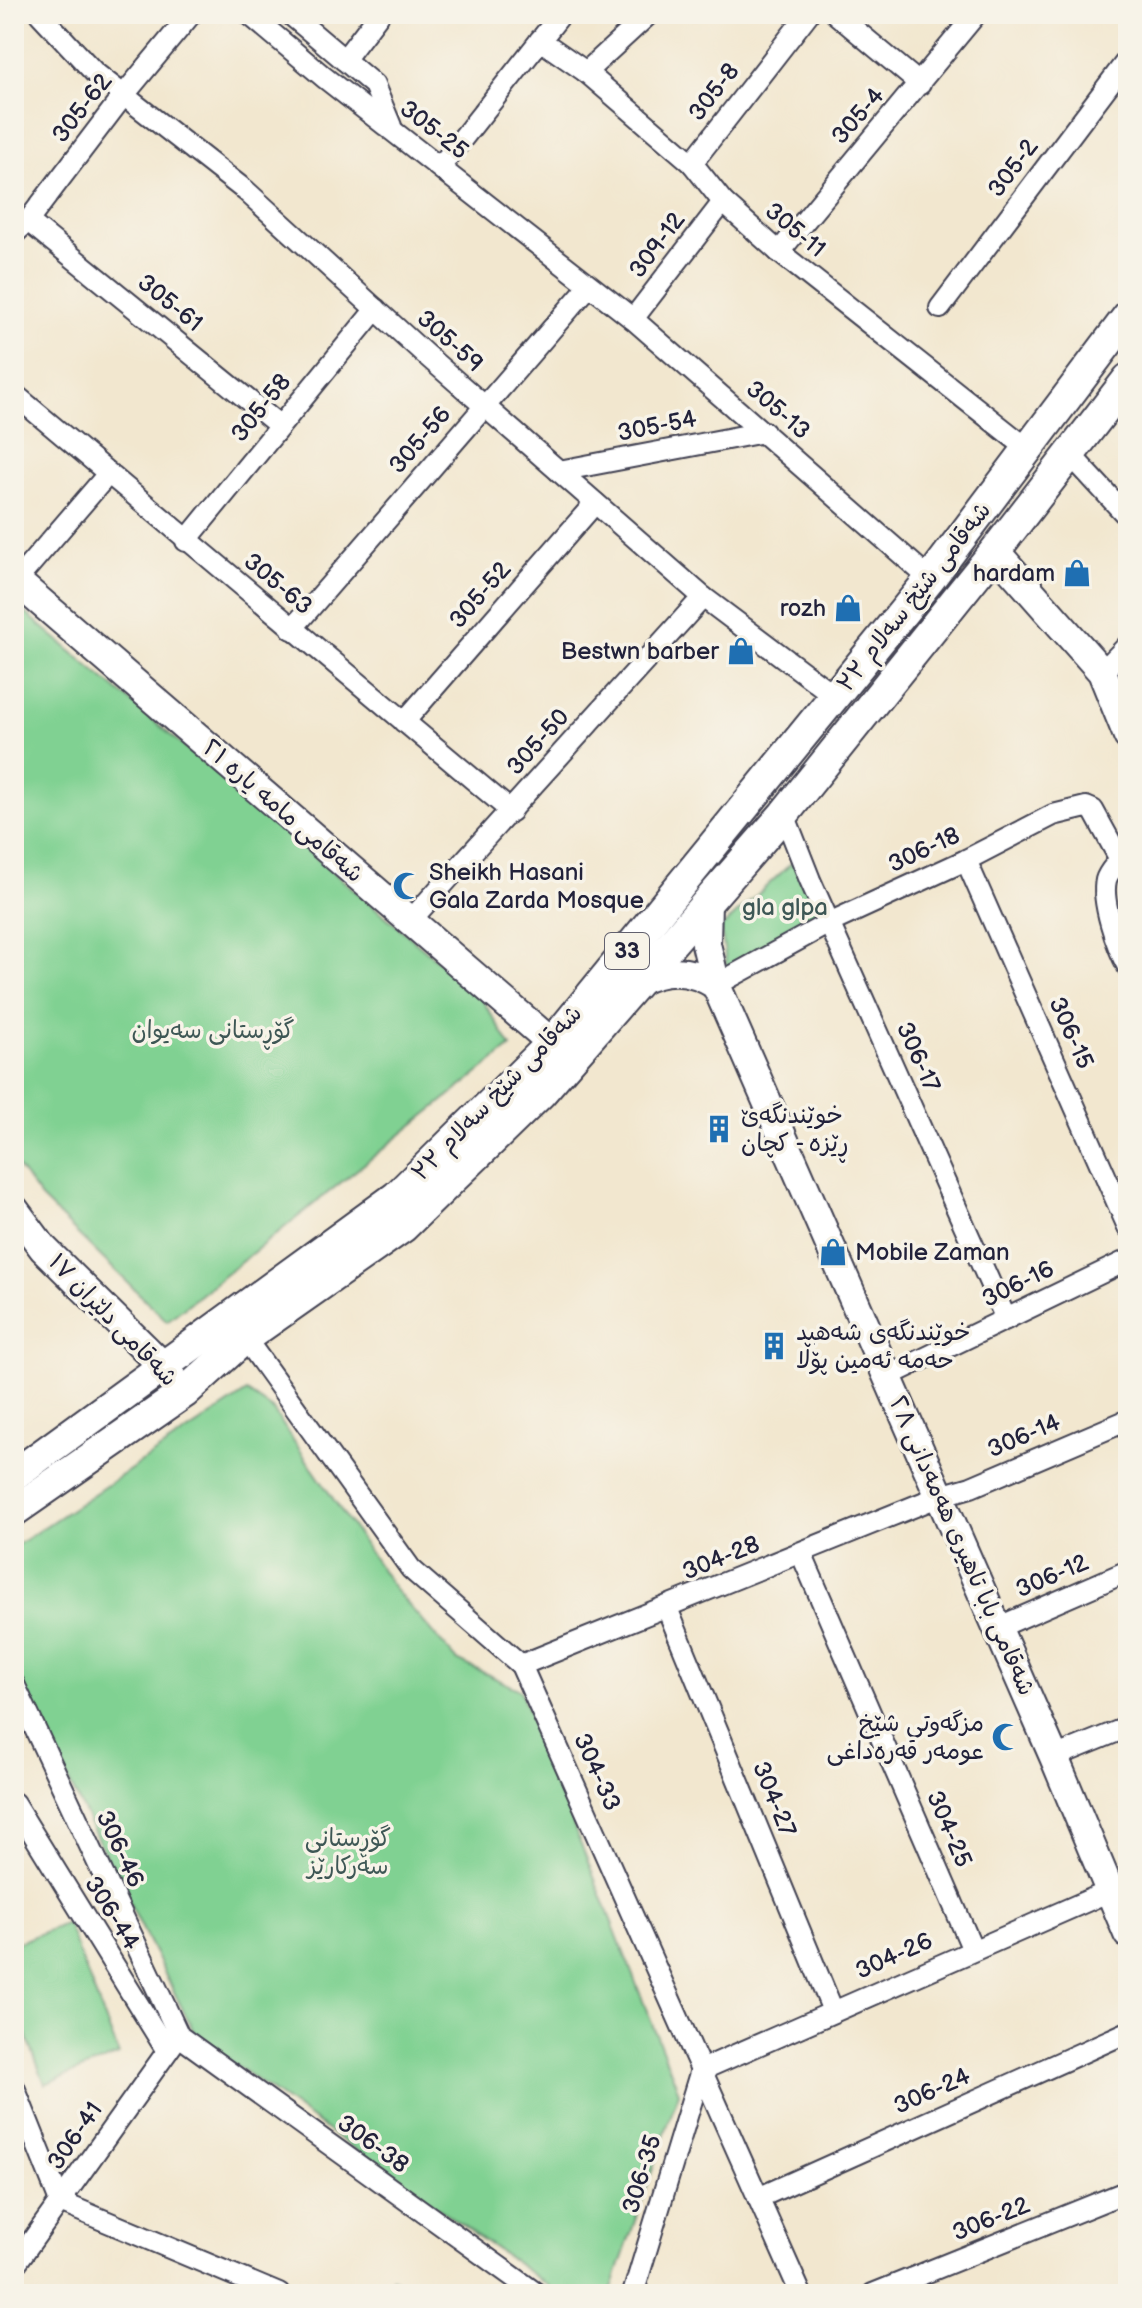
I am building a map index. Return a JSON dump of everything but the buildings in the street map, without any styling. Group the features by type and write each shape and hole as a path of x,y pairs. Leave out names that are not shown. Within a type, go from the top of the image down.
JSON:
{"main road":[{"name":"شەقامی شێخ سەلام ٣٣","path":"14,1475 397,1196 552,1043 930,579 1128,316"},
{"name":"شەقامی شێخ سەلام ٣٣","path":"14,1511 184,1393 245,1338 403,1227 541,1093 785,813 1128,379"},
{"path":"742,811 761,814 768,825 785,813 784,785 778,767"}],"street":[{"name":"305-59","path":"40,14 94,72 246,191 703,597 836,697"},
{"name":"305-62","path":"21,227 191,14"},
{"name":"305-25","path":"249,14 589,286"},
{"path":"290,14 374,85 393,130"},
{"path":"344,60 379,14"},
{"path":"440,167 561,14"},
{"path":"586,72 649,14"},
{"name":"305-8","path":"692,163 808,14"},
{"path":"836,14 920,84"},
{"name":"305-4","path":"779,252 976,14"},
{"name":"305-11","path":"540,40 586,72 692,163 723,202 779,252 1028,449"},
{"name":"305-2","path":"940,308 1128,59"},
{"name":"309-12","path":"633,319 723,202"},
{"name":"305-61","path":"21,227 280,426"},
{"name":"305-13","path":"589,286 633,319 930,579"},
{"name":"305-56","path":"292,629 589,286"},
{"name":"305-58","path":"186,541 376,309"},
{"name":"305-63","path":"14,394 511,811"},
{"name":"305-54","path":"559,471 764,432"},
{"path":"1069,453 1128,517"},
{"path":"15,580 108,474"},
{"name":"305-52","path":"404,722 595,503"},
{"path":"995,551 1102,672 1128,736"},
{"name":"شەقامی مامە یارە ٢١","path":"15,580 552,1043"},
{"name":"305-50","path":"410,921 703,597"},
{"path":"1102,672 1128,645"},
{"name":"306-18","path":"716,985 829,923 966,860 1053,815 1086,807 1093,810 1124,866"},
{"name":"306-17","path":"785,813 829,923 1006,1319"},
{"name":"306-15","path":"966,860 1128,1227"},
{"path":"1124,866 1107,876 1105,892 1115,936 1128,967"},
{"name":"شەقامی بابا تاهیری هەمەدانی ٢٨","path":"707,902 706,944 716,985 1054,1757 1118,1887 1128,1934"},
{"path":"637,982 663,972 677,971 704,977 716,985"},
{"name":"شەقامی دلێران ١٧","path":"16,1216 43,1248 162,1365 184,1393"},
{"name":"306-16","path":"888,1376 1128,1260"},
{"name":"304-33","path":"245,1338 411,1569 521,1665 801,2294"},
{"name":"306-14","path":"940,1496 971,1487 1128,1420"},
{"name":"304-28","path":"521,1665 940,1496"},
{"name":"304-25","path":"801,1553 973,1950"},
{"name":"306-12","path":"997,1628 1128,1571"},
{"name":"304-27","path":"667,1608 833,2011"},
{"name":"306-46","path":"14,1684 173,2043"},
{"path":"1054,1757 1128,1727"},
{"name":"306-44","path":"14,1803 173,2043"},
{"name":"304-26","path":"701,2070 1118,1887"},
{"name":"306-24","path":"758,2198 1128,2032"},
{"name":"306-41","path":"14,2266 173,2043"},
{"name":"306-38","path":"173,2043 537,2294"},
{"name":"306-35","path":"633,2294 701,2070"},
{"path":"14,2087 60,2202 279,2294"},
{"name":"306-22","path":"873,2294 1128,2191"}],"green space":[{"name":"گۆڕستانی سەیوان","path":"14,603 480,996 511,1047 167,1321 41,1198 14,1162"},
{"name":"gla glpa","path":"795,860 823,920 727,971 721,928"},
{"name":"گۆڕستانی سەرکارێز","path":"247,1392 272,1409 396,1591 457,1660 520,1690 679,2092 610,2294 560,2294 197,2038 14,1672 14,1547"},
{"path":"67,1923 119,2055 45,2084 14,2003 14,1944"},
{"path":"392,2278 425,2294 386,2294"}],"place":[{"name":"hardam","path":"1077,573"},
{"name":"rozh","path":"848,608"},
{"name":"Bestwn barber","path":"741,651"},
{"name":"Sheikh Hasani Gala Zarda Mosque","path":"407,886"},
{"name":"خوێندنگەێ ڕێزە - کچان","path":"719,1129"},
{"name":"Mobile Zaman","path":"833,1252"},
{"name":"خوێندنگەی شەهید حەمە ئەمین پۆڵا","path":"774,1346"},
{"name":"مزگەوتی شێخ عومەر قەرەداغی","path":"1006,1737"}]}
